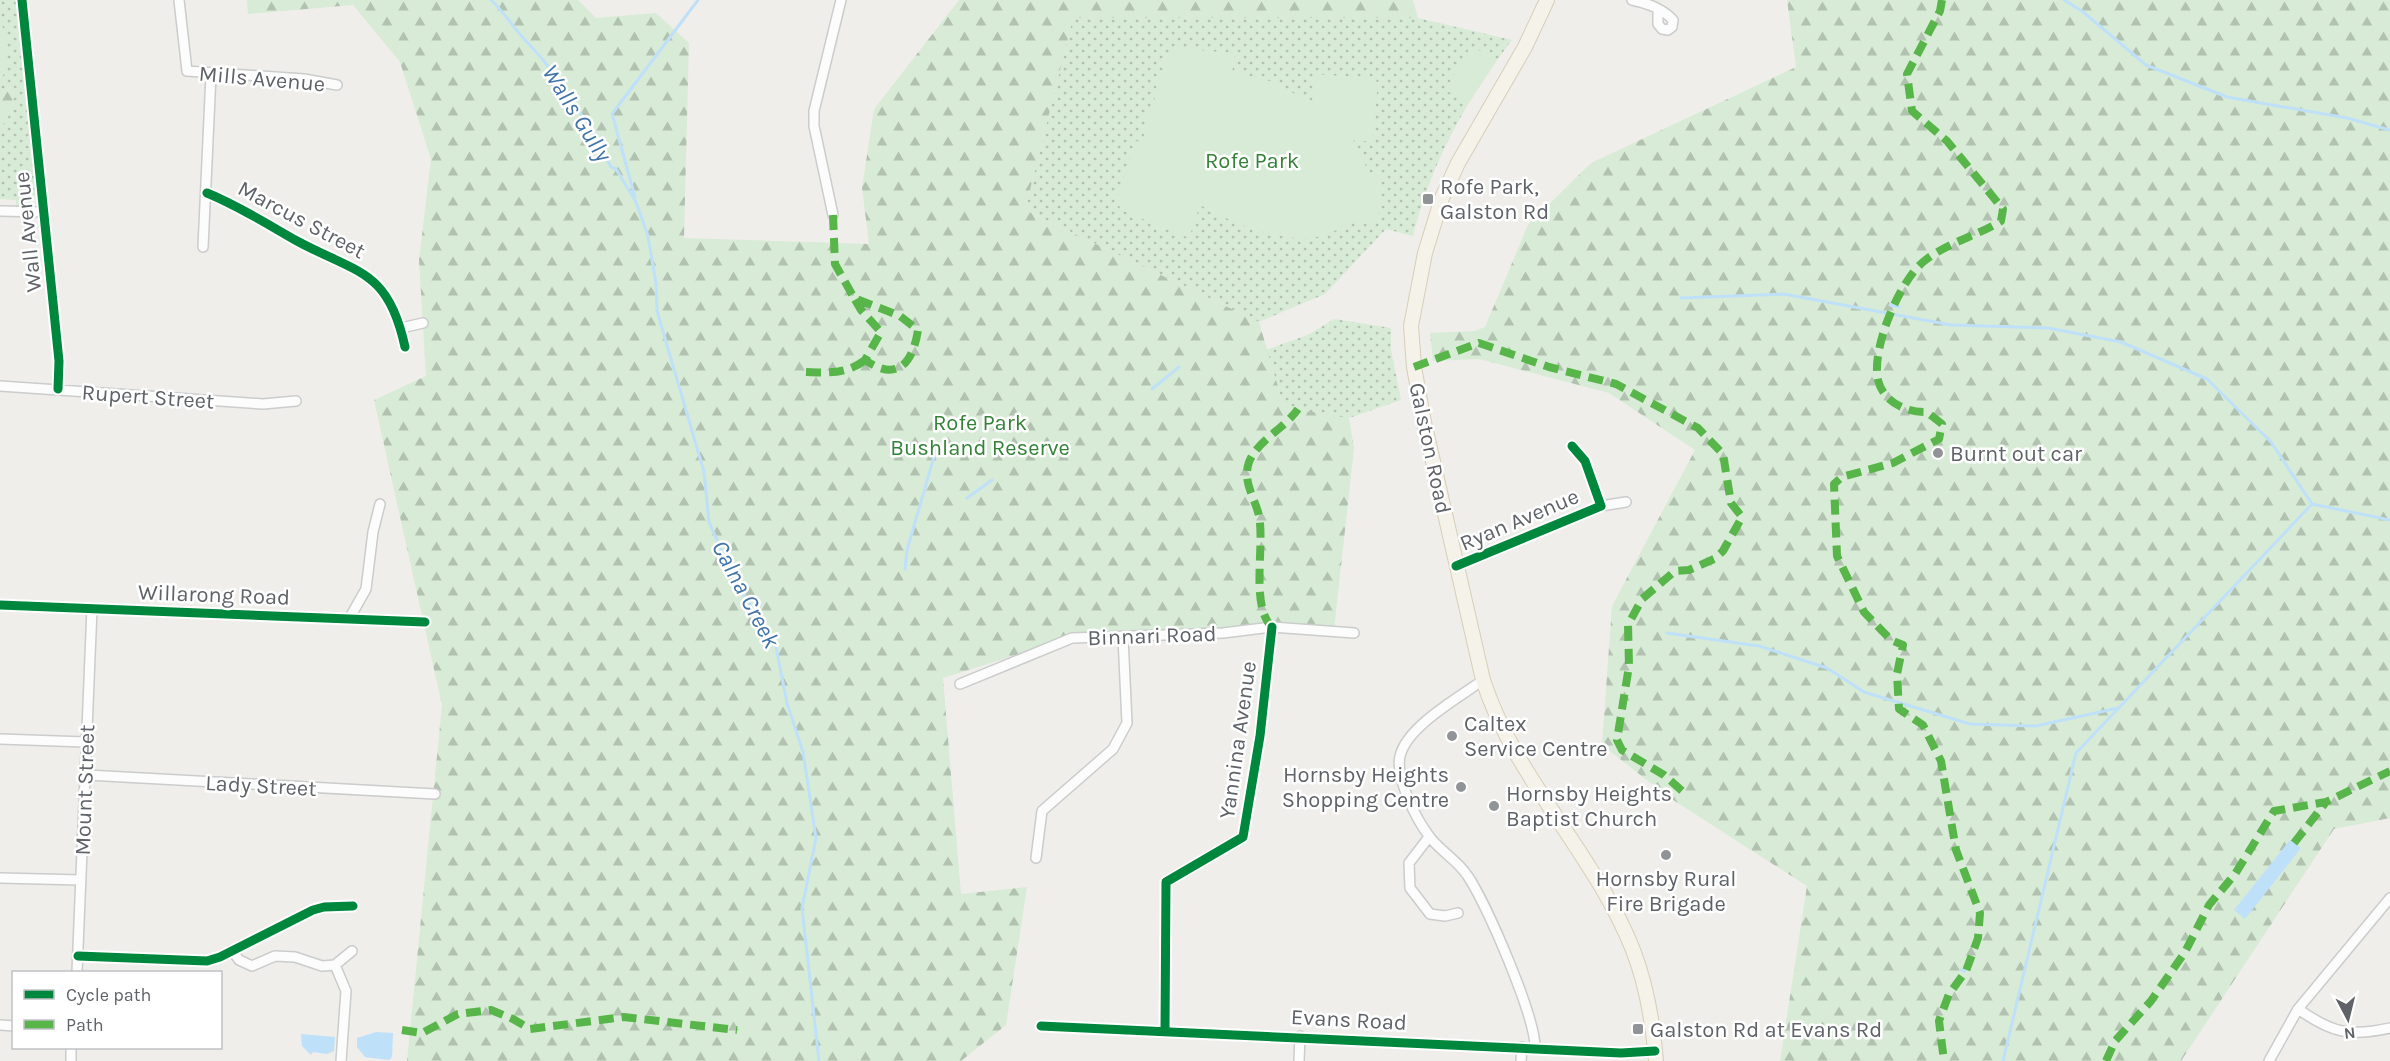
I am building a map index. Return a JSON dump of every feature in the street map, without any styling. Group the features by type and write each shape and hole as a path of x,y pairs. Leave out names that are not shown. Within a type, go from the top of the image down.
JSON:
{"main road":[{"name":"Galston Road","path":"1547,0 1524,47 1450,180 1435,215 1415,293 1411,326 1414,367 1456,566 1483,680 1493,712 1511,747 1609,903 1632,948 1650,1010 1655,1056"}],"street":[{"name":"Wall Avenue","path":"22,0 59,361 58,389"},
{"name":"Mills Avenue","path":"179,0 187,71 211,75 304,79 337,85"},
{"path":"833,215 814,126 814,111 841,0"},
{"path":"1632,0 1645,3 1658,10"},
{"path":"203,246 211,75"},
{"name":"Marcus Street","path":"207,192 239,206 297,241 360,270 384,292 399,319 405,347"},
{"path":"0,211 44,212"},
{"path":"401,328 423,323"},
{"name":"Rupert Street","path":"0,386 263,404 296,401"},
{"name":"Ryan Avenue","path":"1572,446 1585,461 1601,506"},
{"name":"Ryan Avenue","path":"1456,566 1601,506 1626,502"},
{"path":"349,619 366,589 373,531 380,504"},
{"name":"Willarong Road","path":"0,604 425,622"},
{"name":"Mount Street","path":"77,971 87,775 85,742 92,608"},
{"name":"Binnari Road","path":"960,684 1072,638 1124,637 1272,627 1354,633"},
{"name":"Yannina Avenue","path":"1166,1030 1166,882 1243,837 1260,736 1272,627"},
{"path":"1036,858 1042,811 1113,750 1127,723 1124,637"},
{"path":"1483,680 1440,710 1407,741 1400,756 1402,778 1411,806 1429,837 1466,873 1478,893 1532,1022 1535,1047"},
{"path":"0,739 85,742"},
{"name":"Lady Street","path":"87,775 435,795"},
{"path":"1429,837 1409,863 1410,888 1430,914 1445,916 1458,913"},
{"path":"0,878 81,880"},
{"path":"2269,1061 2298,1009 2390,898"},
{"path":"78,956 207,961 313,910 324,907 353,906"},
{"path":"232,950 239,960 252,966 275,956 295,957 322,966 335,965 352,951"},
{"path":"335,965 346,991 341,1061"},
{"path":"2298,1009 2330,1029 2349,1034 2390,1028"},
{"name":"Evans Road","path":"1041,1026 1535,1047 1655,1056"},
{"path":"1299,1061 1300,1036"},
{"path":"1521,1061 1522,1047"}],"green space":[{"path":"0,0 16,0 36,193 33,200 24,206 16,206 16,200 0,199"},
{"name":"Rofe Park Bushland Reserve","path":"247,0 578,0 596,18 656,13 689,43 684,238 869,244 862,188 874,109 959,0 1413,0 1418,18 1073,18 1025,210 1259,322 1284,407 1348,418 1354,448 1334,630 1072,637 943,678 961,894 1027,887 1006,1025 961,1061 407,1061 442,705 374,400 426,376 419,260 431,159 400,62 353,5 248,14"},
{"path":"1787,0 2390,0 2390,818 2334,829 2181,1061 1780,1061 1807,886 1667,796 1602,745 1612,606 1695,450 1609,393 1479,359 1433,361 1430,333 1475,331 1485,327 1528,225 1591,163 1796,67"},
{"path":"0,14 7,57 0,82"},
{"name":"Rofe Park","path":"1073,17 1418,18 1512,40 1465,109 1452,133 1430,183 1413,236 1386,229 1325,294 1259,322 1025,210"},
{"path":"1471,46 1497,60 1469,103 1445,90"},
{"path":"1176,48 1233,53 1235,59 1232,72 1274,82 1314,105 1313,74 1374,78 1378,83 1372,142 1353,140 1364,157 1367,177 1381,175 1378,219 1371,224 1347,221 1333,232 1315,237 1295,238 1253,229 1200,205 1189,238 1121,210 1116,199 1136,141 1145,143 1143,128 1155,98 1153,96 1170,50"},
{"path":"10,84 16,89 7,121 0,126 0,96"},
{"path":"1334,319 1391,328 1391,350 1401,400 1349,418 1354,448 1284,407 1266,350 1310,334"}],"water":[{"path":"2290,840 2301,848 2245,919 2234,910"},
{"path":"376,1032 393,1033 392,1057 389,1060 365,1057 357,1047 357,1038"},
{"path":"301,1034 335,1037 334,1051 327,1054 313,1052 311,1055 302,1046"}],"waterway":[{"name":"Walls Gully","path":"491,0 540,56 573,102 611,167 616,169 636,202 648,236"},
{"path":"635,197 612,114 698,0"},
{"path":"2064,0 2082,11 2146,65 2227,97 2347,118 2390,130"},
{"name":"Calna Creek","path":"648,237 656,283 657,311 704,472 709,522 735,581 776,647 787,703 803,752 816,838 802,908 819,1061"},
{"path":"1681,298 1784,294 1951,325 2048,328 2121,342 2207,379 2271,442 2312,504"},
{"path":"1890,305 1899,307"},
{"path":"1152,389 1179,367"},
{"path":"905,569 907,550 934,457"},
{"path":"967,498 992,480"},
{"path":"2003,1061 2076,753 2312,504 2390,520"},
{"path":"1667,633 1759,646 1827,668 1864,692 1970,724 2036,726 2118,708"},
{"path":"1961,970 1965,971"}],"marked path":[{"path":"1942,0 1940,11 1907,74 1912,111 1947,141 2003,209 2001,221 1932,255 1923,262 1905,284 1883,334 1877,367 1881,388 1897,405 1912,411 1927,412 1942,424 1939,439 1893,463 1842,477 1834,484 1837,556 1864,612 1891,640 1903,645 1897,674 1899,709 1923,725 1941,761 1956,850 1980,913 1978,938 1966,971 1949,994 1939,1021 1944,1061"},
{"path":"833,215 835,264 854,298 900,316 918,330 912,351 902,366 886,370 865,360 881,332 861,310 854,298"},
{"path":"1414,367 1479,343 1549,367 1616,384 1698,428 1723,454 1731,503 1742,517 1723,551 1714,559 1689,570 1675,571 1642,599 1628,625 1629,666 1617,740 1622,750 1664,775 1688,796"},
{"path":"806,372 844,370 865,360"},
{"path":"1272,627 1265,617 1262,605 1259,516 1248,483 1247,470 1258,447 1286,423 1298,409"},
{"path":"2106,1061 2115,1041 2151,1001 2185,952 2209,905 2235,874 2274,811 2326,802 2390,771"},
{"path":"2294,843 2326,802"},
{"path":"402,1030 422,1033 458,1014 491,1010 530,1029 624,1017 737,1030"}],"cycle path":[{"path":"22,0 59,361 58,389"},
{"path":"207,193 242,209 297,241 368,277 390,302 405,347"},
{"path":"1456,566 1601,506 1585,461 1572,446"},
{"path":"0,605 425,622"},
{"path":"1165,1030 1166,882 1243,837 1260,736 1272,627"},
{"path":"78,956 207,961 220,957 313,910 324,907 353,906"},
{"path":"1041,1026 1621,1053 1655,1051"}],"place":[{"name":"Rofe Park, Galston Rd","path":"1428,199"},
{"name":"Burnt out car","path":"1938,453"},
{"name":"Caltex Service Centre","path":"1452,736"},
{"name":"Hornsby Heights Shopping Centre","path":"1461,787"},
{"name":"Hornsby Heights Baptist Church","path":"1494,806"},
{"name":"Hornsby Rural Fire Brigade","path":"1666,855"},
{"name":"Galston Rd at Evans Rd","path":"1638,1029"}]}
